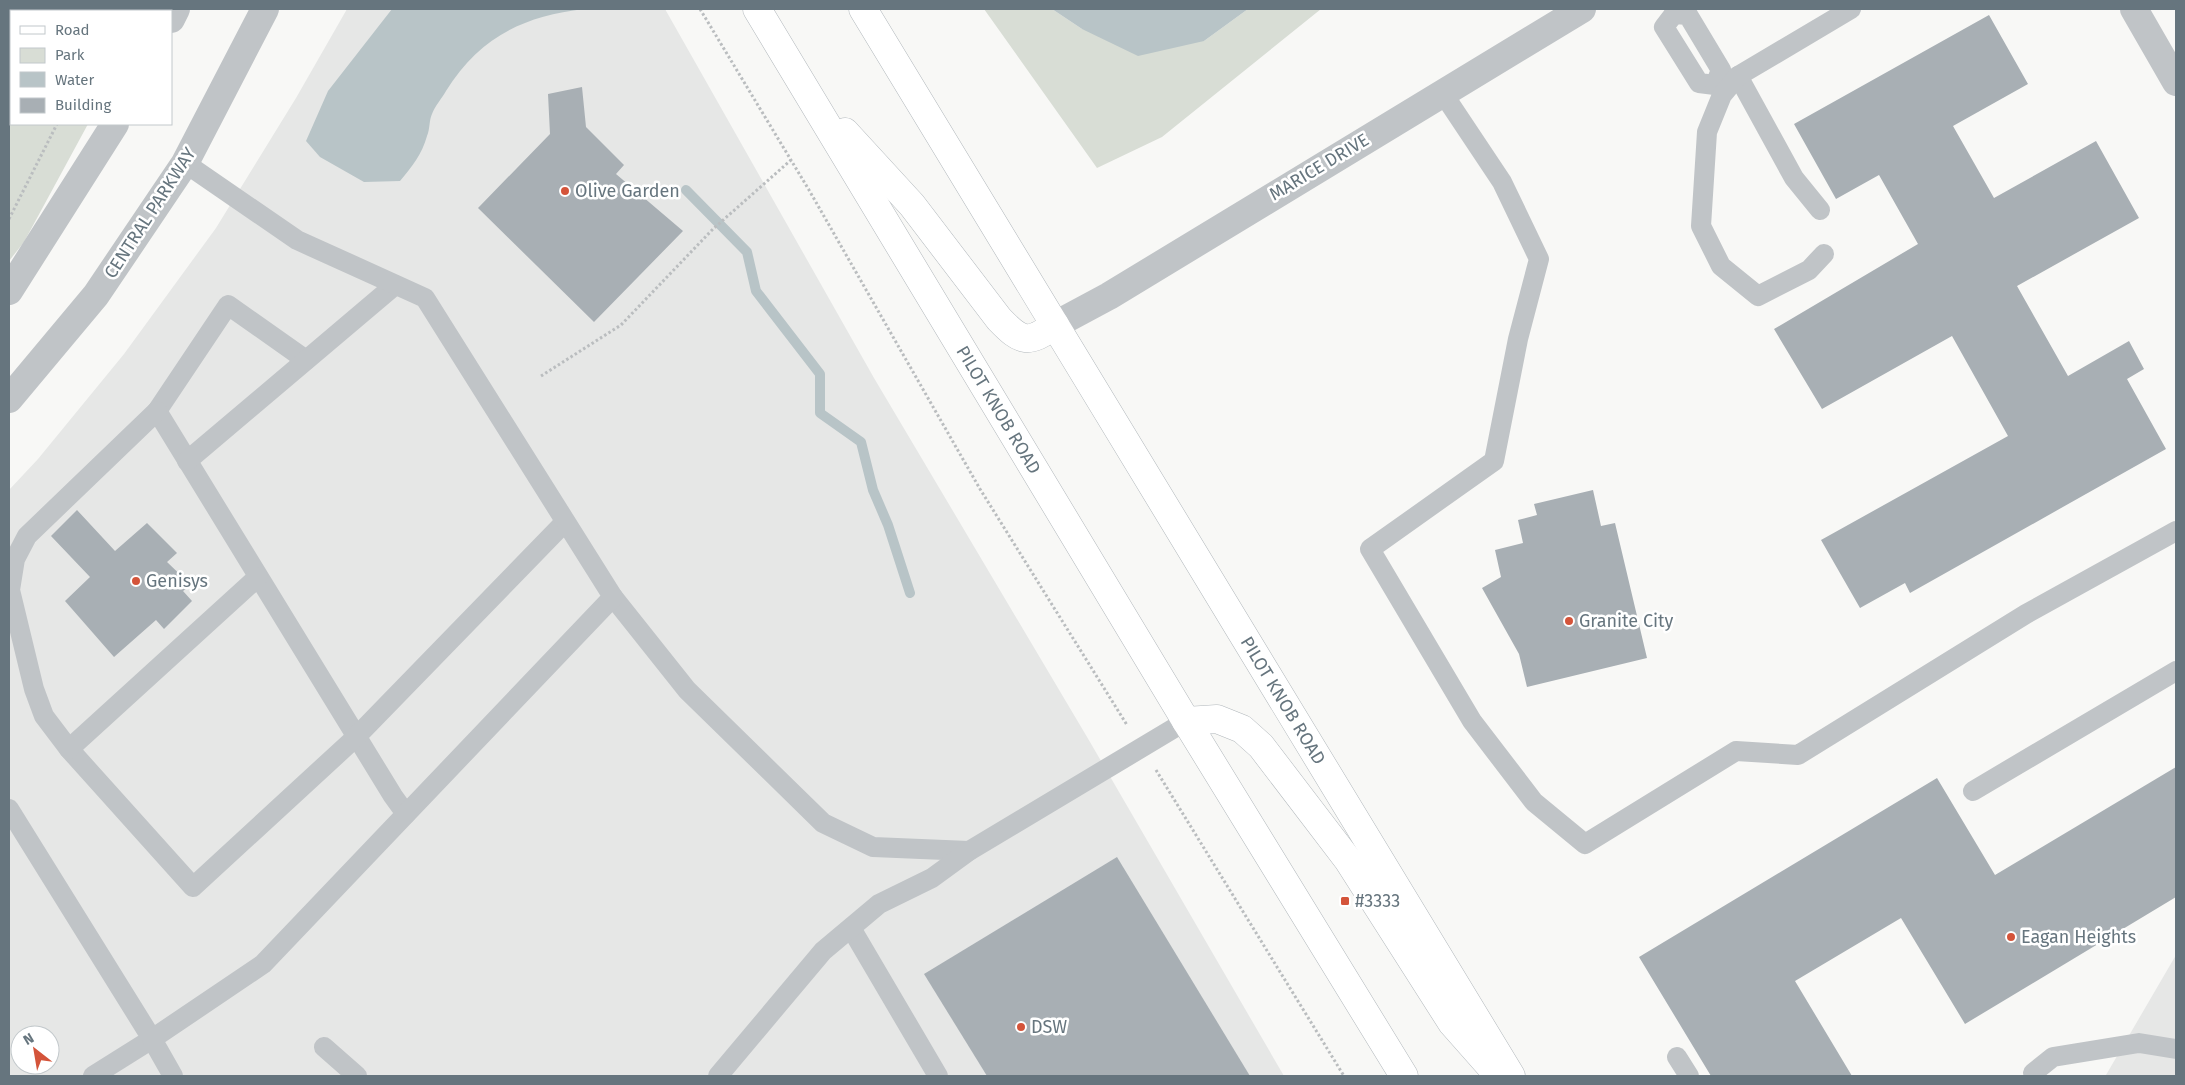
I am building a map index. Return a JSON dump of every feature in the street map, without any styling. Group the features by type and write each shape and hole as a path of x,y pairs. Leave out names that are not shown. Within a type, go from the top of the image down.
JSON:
{"main road":[{"name":"PILOT KNOB ROAD","path":"757,9 1186,721 1404,1076"},
{"name":"PILOT KNOB ROAD","path":"863,9 1511,1076"},
{"name":"PILOT KNOB ROAD","path":"811,96 898,188 999,319 1013,334 1024,338 1038,337 1055,325"},
{"name":"PILOT KNOB ROAD","path":"1186,721 1216,719 1242,729 1261,746 1348,860 1393,934 1452,1023 1499,1076"}],"street":[{"name":"CENTRAL PARKWAY","path":"9,399 96,295 185,163 265,9"},
{"name":"MARICE DRIVE","path":"1055,325 1109,296 1442,92 1582,9"},
{"path":"2134,9 2174,71"},
{"path":"9,291 114,125"}],"lane":[{"path":"1718,90 1738,76 1851,9"},
{"path":"1718,90 1699,83 1664,28 1672,12 1688,15 1721,70 1718,90 1707,132 1701,226 1721,266 1758,296 1809,270 1824,254"},
{"path":"1738,76 1794,178 1820,210"},
{"path":"1442,92 1502,182 1540,259 1518,339 1494,462 1370,549 1472,721 1534,802 1585,844 1736,751 1798,754 2026,614 2176,530"},
{"path":"185,163 297,240 425,298 613,597 687,690 822,822 873,847 970,851"},
{"path":"187,461 395,285"},
{"path":"306,360 228,305 157,411 27,536 15,559 10,590 34,689 44,716 69,749 194,887 356,737 565,522"},
{"path":"157,411 356,737 406,814"},
{"path":"69,749 258,577"},
{"path":"93,1076 152,1039 263,964 613,597"},
{"path":"1974,791 2176,671"},
{"path":"718,1076 823,952 879,904 932,878 970,851 1186,721"},
{"path":"9,809 173,1076"},
{"path":"851,928 938,1076"},
{"path":"2032,1075 2053,1057 2139,1043 2176,1049"},
{"path":"324,1047 357,1076"},
{"path":"1677,1056 1689,1076"}],"path":[{"path":"700,9 792,160 980,488 1141,748 1176,800 1344,1076"},
{"path":"9,219 56,125"},
{"path":"541,376 621,325 713,229 792,160"}],"shaded area":[{"path":"347,9 665,9 874,378 1090,742 1284,1076 9,1076 9,490 38,459 124,354 216,228 296,98"},
{"path":"2176,955 2176,1076 2103,1076 2106,1075"}],"green space":[{"path":"9,9 150,9 10,10 10,125 87,125 24,242 9,261"},
{"path":"984,9 1052,9 1082,29 1204,41 1248,9 1321,9 1162,137 1097,168"}],"water":[{"path":"392,9 584,9 541,17 504,33 488,44 459,73 433,111 422,149 400,181 364,182 320,157 306,141 328,91"},
{"path":"1052,9 1248,9 1204,41 1138,56 1082,29"}],"building":[{"path":"1989,15 2028,84 1953,126 1994,198 2096,141 2139,218 2017,286 2068,376 2129,341 2144,369 2127,379 2166,449 1910,593 1905,583 1860,608 1821,540 2008,436 1952,336 1822,409 1774,329 1918,244 1879,175 1836,199 1794,124"},
{"name":"Olive Garden","path":"582,87 586,127 624,165 616,174 683,231 594,322 478,208 550,134 548,94"},
{"name":"Granite City","path":"1593,490 1601,526 1615,523 1647,658 1527,687 1519,654 1482,588 1501,577 1495,550 1523,543 1518,520 1537,515 1534,504"},
{"name":"Genisys","path":"77,510 115,551 147,523 177,553 167,562 191,585 183,591 192,601 164,629 156,620 114,657 65,601 90,577 51,536"},
{"name":"Eagan Heights","path":"2176,767 2176,897 1965,1024 1901,918 1795,981 1852,1076 1711,1076 1639,957 1937,778 1995,875"},
{"path":"1117,857 1250,1076 987,1076 924,974"}],"waterway":[{"path":"686,190 747,252 756,291 820,374 820,413 861,442 873,490 888,525 910,593"}],"place":[{"name":"Olive Garden","path":"565,191"},
{"name":"Genisys","path":"136,581"},
{"name":"Granite City","path":"1569,621"},
{"name":"#3333","path":"1345,901"},
{"name":"Eagan Heights","path":"2011,937"},
{"name":"DSW","path":"1021,1027"}]}
